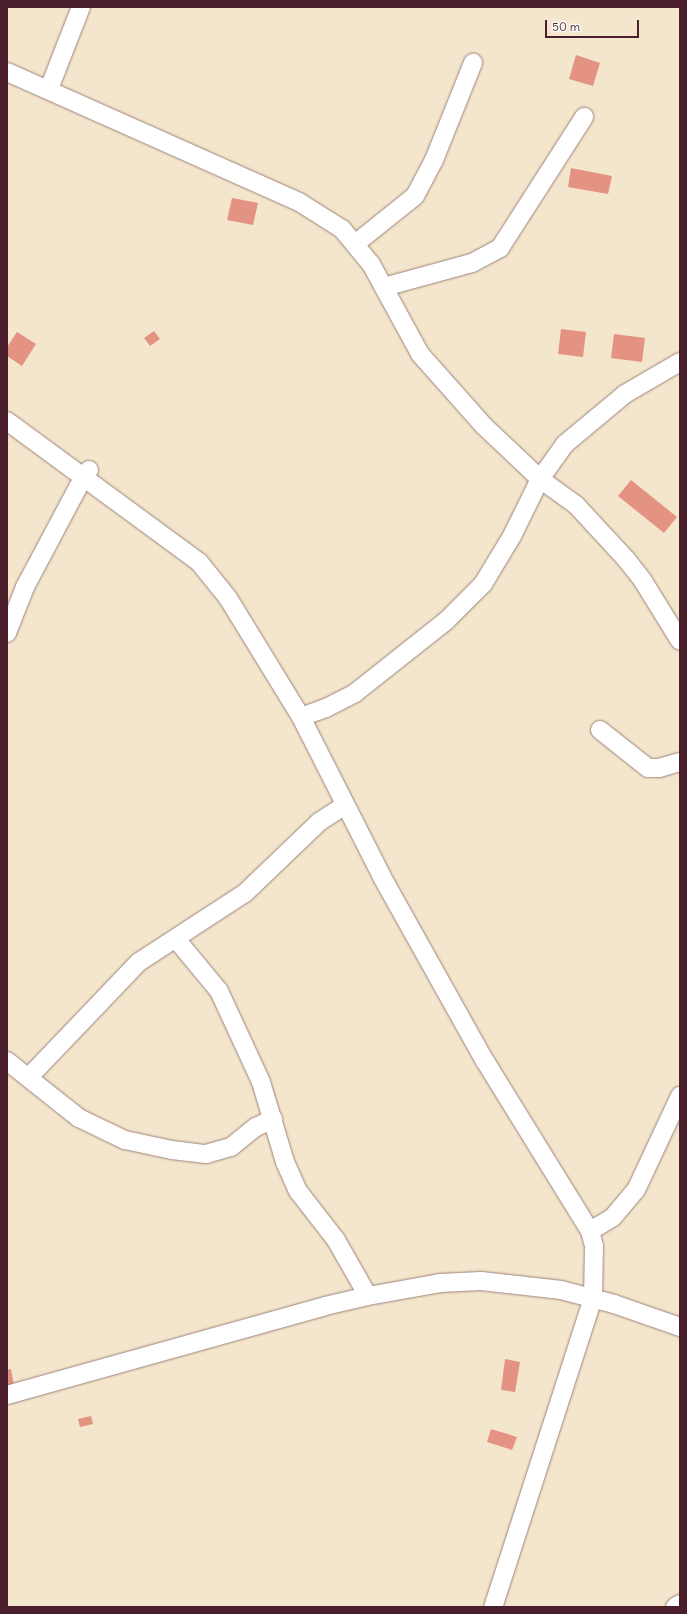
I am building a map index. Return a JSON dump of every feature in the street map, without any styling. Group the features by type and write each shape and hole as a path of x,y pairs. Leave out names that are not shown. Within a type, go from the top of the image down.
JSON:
{"street":[{"path":"49,89 81,7"},
{"path":"355,244 415,196 434,160 473,63"},
{"path":"7,72 49,89 299,202 342,229 371,264 420,354 484,426 540,479 576,505 626,559 643,581 680,641"},
{"path":"384,287 472,264 500,248 584,117"},
{"path":"301,717 326,708 355,693 414,648 478,589 512,536 540,479 565,444 594,418 625,394 680,362"},
{"path":"7,421 86,474 198,562 228,598 301,717 382,877 485,1061 590,1231 594,1246 593,1298 493,1607"},
{"path":"7,633 26,587 86,474"},
{"path":"600,730 648,768 659,768 680,762"},
{"path":"29,1077 139,962 245,893 320,822 345,805"},
{"path":"176,939 219,991 249,1054 273,1119 285,1162 298,1191 336,1240 368,1296"},
{"path":"7,1061 79,1118 125,1140 172,1150 206,1154 231,1147 256,1127 273,1119"},
{"path":"590,1231 613,1217 636,1190 680,1096"},
{"path":"7,1395 368,1296 440,1283 481,1281 561,1290 593,1298 680,1327"},
{"path":"675,1607 680,1604"}],"building":[{"path":"576,55 600,63 593,86 569,79"},
{"path":"571,168 612,176 608,194 568,187"},
{"path":"232,198 258,203 253,225 227,220"},
{"path":"561,329 586,332 583,357 558,354"},
{"path":"154,331 160,339 150,346 144,338"},
{"path":"17,332 36,344 22,366 7,356 7,347"},
{"path":"614,334 645,338 642,362 611,358"},
{"path":"631,480 677,517 664,533 618,496"},
{"path":"505,1359 520,1362 515,1392 501,1390"},
{"path":"11,1369 14,1386 7,1387 7,1370"},
{"path":"91,1416 93,1424 80,1427 78,1419"},
{"path":"491,1429 517,1437 512,1450 487,1442"}]}
